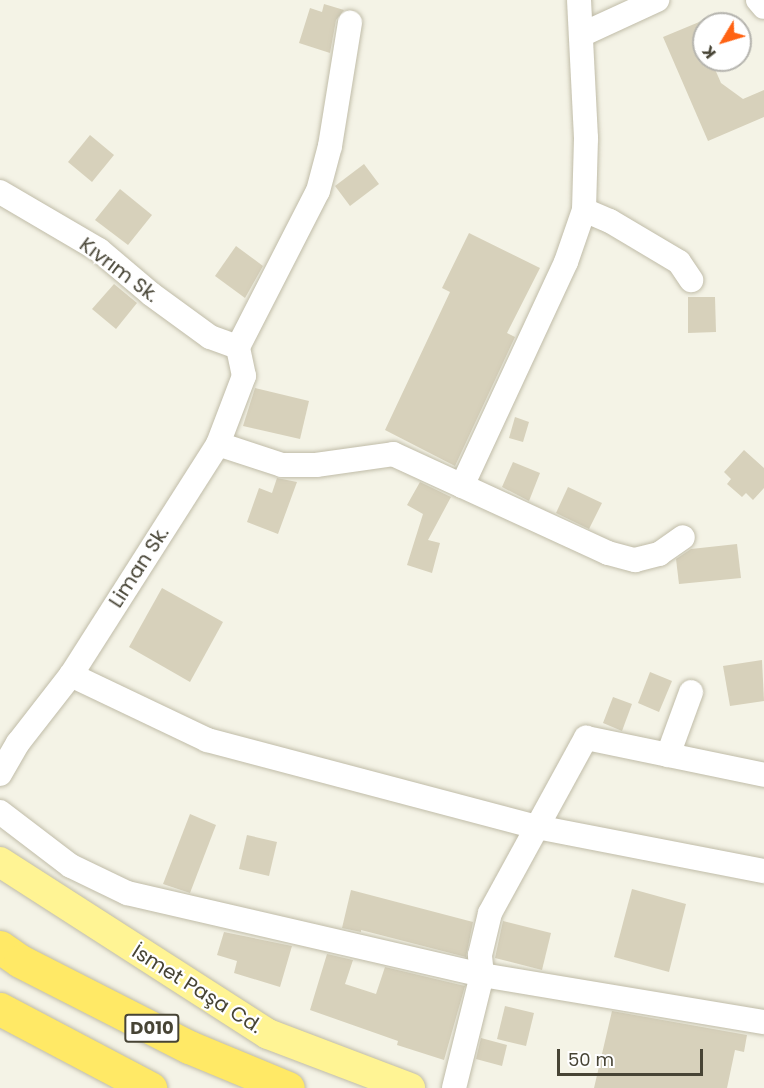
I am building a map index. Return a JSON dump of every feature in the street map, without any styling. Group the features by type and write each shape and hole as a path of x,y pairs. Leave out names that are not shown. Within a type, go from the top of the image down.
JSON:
{"highway":[{"name":"D010","path":"10,954 189,1047 288,1088"},
{"name":"D010","path":"0,1009 150,1088"}],"main road":[{"name":"İsmet Paşa Cd.","path":"0,861 57,901 268,1034 410,1088"}],"street":[{"path":"462,486 556,283 584,210 586,138 579,0"},
{"path":"581,35 657,0"},
{"path":"758,0 764,7"},
{"path":"238,346 318,191 330,146 350,23"},
{"name":"Kıvrım Sk.","path":"0,192 99,250 151,294 210,337 238,346"},
{"path":"584,210 610,221 678,262 691,280"},
{"name":"Liman Sk.","path":"0,774 18,743 71,675 218,444 244,376 238,346"},
{"path":"218,444 282,465 315,465 393,454 608,553 636,560 659,554 683,537"},
{"path":"71,675 207,740 537,827 764,871"},
{"path":"668,755 691,692"},
{"path":"454,1088 482,975 480,955 490,913 586,738 764,776"},
{"path":"0,812 71,866 127,892 482,975 764,1022"}],"building":[{"path":"324,4 344,10 336,20 330,53 299,43 310,8 322,12"},
{"path":"692,25 692,72 716,72 721,83 743,99 764,90 764,117 708,141 663,37"},
{"path":"90,135 114,155 92,182 68,162"},
{"path":"364,164 379,184 350,206 335,186"},
{"path":"120,189 152,215 128,245 95,220"},
{"path":"469,233 540,268 507,333 515,337 455,466 385,430 450,292 442,288"},
{"path":"236,246 263,266 245,298 215,276"},
{"path":"114,284 137,303 116,329 92,309"},
{"path":"688,297 715,297 716,332 688,333"},
{"path":"255,388 309,401 300,439 243,426"},
{"path":"515,417 529,422 523,442 509,438"},
{"path":"744,450 764,468 764,488 753,500 746,493 742,497 727,484 731,479 724,472"},
{"path":"513,462 540,473 529,501 502,487"},
{"path":"277,478 297,482 278,534 247,522 259,488 272,493"},
{"path":"420,482 451,497 428,540 440,543 432,573 407,565 423,514 407,505"},
{"path":"568,487 602,503 589,529 556,513"},
{"path":"737,544 741,578 679,584 676,559 691,549"},
{"path":"162,588 223,622 190,682 129,647"},
{"path":"762,660 764,701 730,706 723,666"},
{"path":"650,672 672,681 659,712 638,703"},
{"path":"613,697 632,704 622,731 603,723"},
{"path":"190,814 216,825 190,893 163,884"},
{"path":"247,835 277,842 269,876 239,869"},
{"path":"632,889 686,904 669,972 614,957"},
{"path":"351,890 473,922 466,957 361,930 361,932 342,928"},
{"path":"503,921 551,933 542,970 495,958"},
{"path":"224,932 292,946 280,987 234,973 237,961 217,955"},
{"path":"327,954 353,960 345,984 376,994 385,967 465,986 444,1060 397,1045 398,1041 310,1010"},
{"path":"505,1006 534,1013 526,1046 497,1039"},
{"path":"612,1011 747,1035 744,1052 735,1050 727,1088 594,1088"},
{"path":"481,1038 507,1045 502,1066 476,1059"}]}
